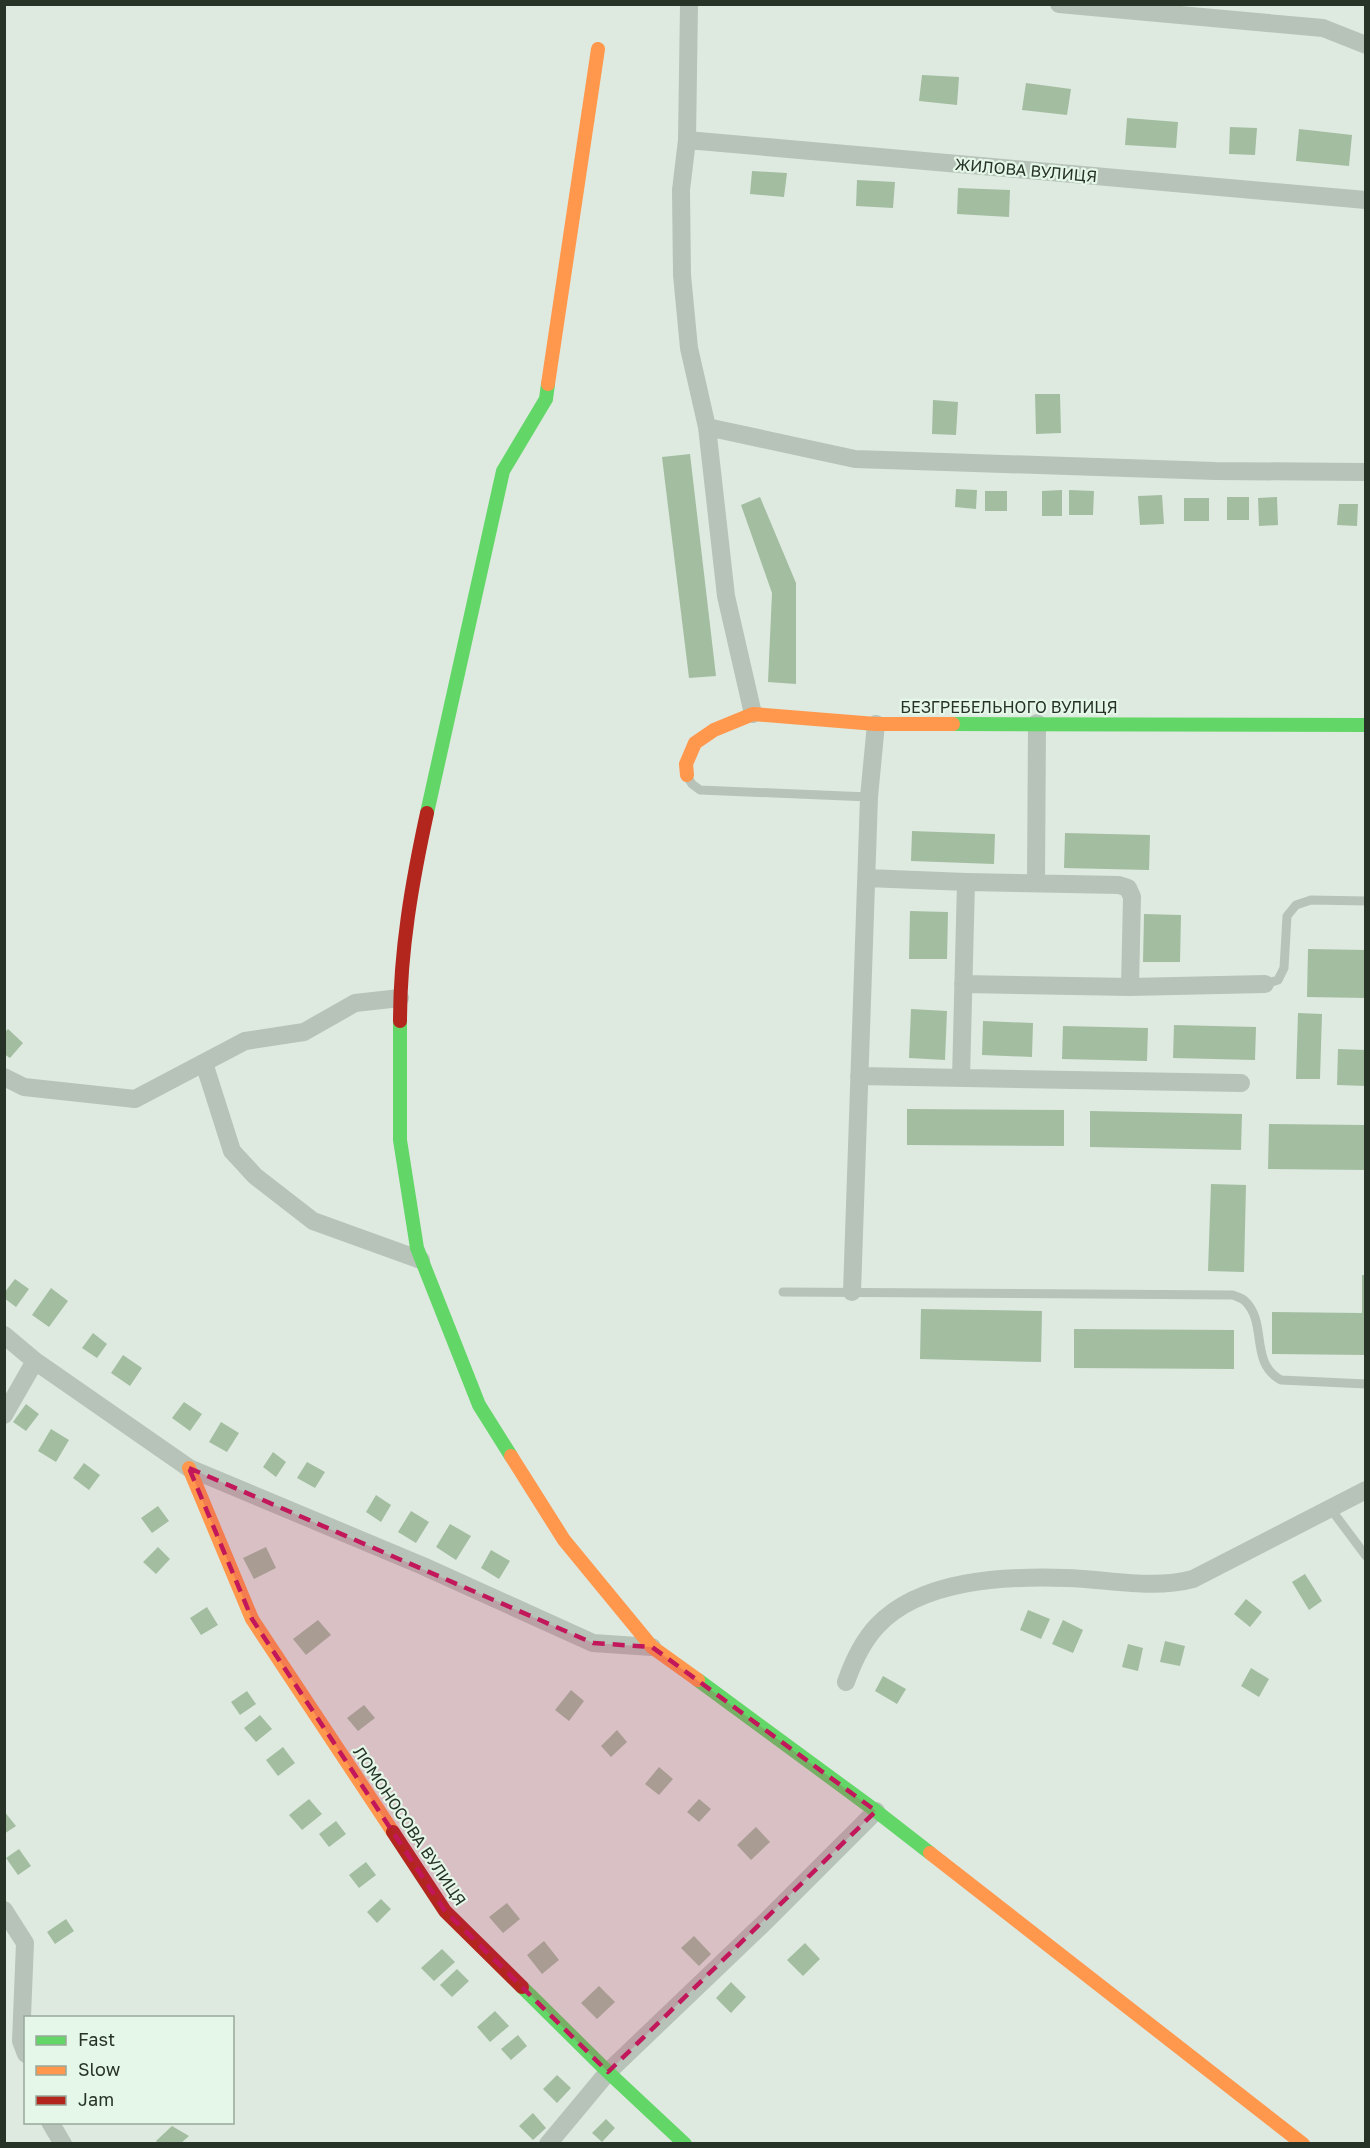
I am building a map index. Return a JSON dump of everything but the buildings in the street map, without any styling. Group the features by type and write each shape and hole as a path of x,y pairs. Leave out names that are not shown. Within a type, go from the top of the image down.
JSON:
{"street":[{"path":"689,4 687,140 681,190 682,275 689,348 707,427 726,596 753,714"},
{"path":"1059,4 1323,28 1365,45"},
{"path":"598,49 546,399 503,471 411,888 400,998 400,1140 417,1248 479,1405 564,1539 652,1647 876,1811 1303,2144"},
{"name":"ЖИЛОВА ВУЛИЦЯ","path":"687,140 1365,200"},
{"path":"707,427 855,459 1215,471 1365,472"},
{"name":"БЕЗГРЕБЕЛЬНОГО ВУЛИЦЯ","path":"687,775 686,764 695,743 714,730 753,714 876,724 1365,725"},
{"path":"1036,883 1037,723"},
{"path":"852,1292 869,797 876,724"},
{"path":"867,878 1119,885 1128,888 1132,897 1130,987"},
{"path":"961,1078 966,882"},
{"path":"963,984 1130,987 1265,984"},
{"path":"4,1077 24,1087 135,1098 245,1041 304,1032 355,1003 400,998"},
{"path":"204,1063 232,1150 255,1176 313,1221 422,1260"},
{"path":"859,1076 1241,1083"},
{"path":"4,1335 35,1361 189,1468 423,1566 593,1643 652,1647"},
{"path":"4,1415 35,1361"},
{"name":"ЛОМОНОСОВА ВУЛИЦЯ","path":"189,1468 252,1619 444,1911 685,2144"},
{"path":"846,1682 854,1659 877,1626 910,1601 973,1581 1065,1578 1174,1584 1193,1579 1365,1490"},
{"path":"548,2144 608,2072 876,1811"},
{"path":"4,1910 26,1943 21,2041 24,2049"},
{"path":"51,2124 63,2144"}],"lane":[{"path":"687,775 692,784 700,790 869,797"},
{"path":"1265,984 1278,980 1284,968 1287,916 1296,905 1311,900 1365,902"},
{"path":"783,1292 1233,1295 1245,1300 1253,1312 1264,1365 1271,1374 1281,1380 1365,1384"},
{"path":"1330,1508 1365,1556"}],"highlighted area":[{"path":"189,1468 593,1643 652,1647 876,1811 608,2072 445,1911 252,1619"}],"traffic: fast":[{"path":"427,813 503,471 546,399 548,384"},
{"path":"953,724 1366,725"},
{"path":"400,1021 400,1140 417,1248 479,1405 511,1456"},
{"path":"698,1680 930,1853"},
{"path":"522,1987 685,2144"}],"traffic: slow":[{"path":"548,384 598,49"},
{"path":"687,775 686,764 695,743 714,730 753,714 876,724 953,724"},
{"path":"511,1456 564,1540 652,1647 698,1680"},
{"path":"189,1468 252,1619 393,1832"},
{"path":"930,1853 1303,2144"}],"traffic: jam":[{"path":"400,1021 402,969 408,917 427,813"},
{"path":"393,1832 445,1911 522,1987"}]}
